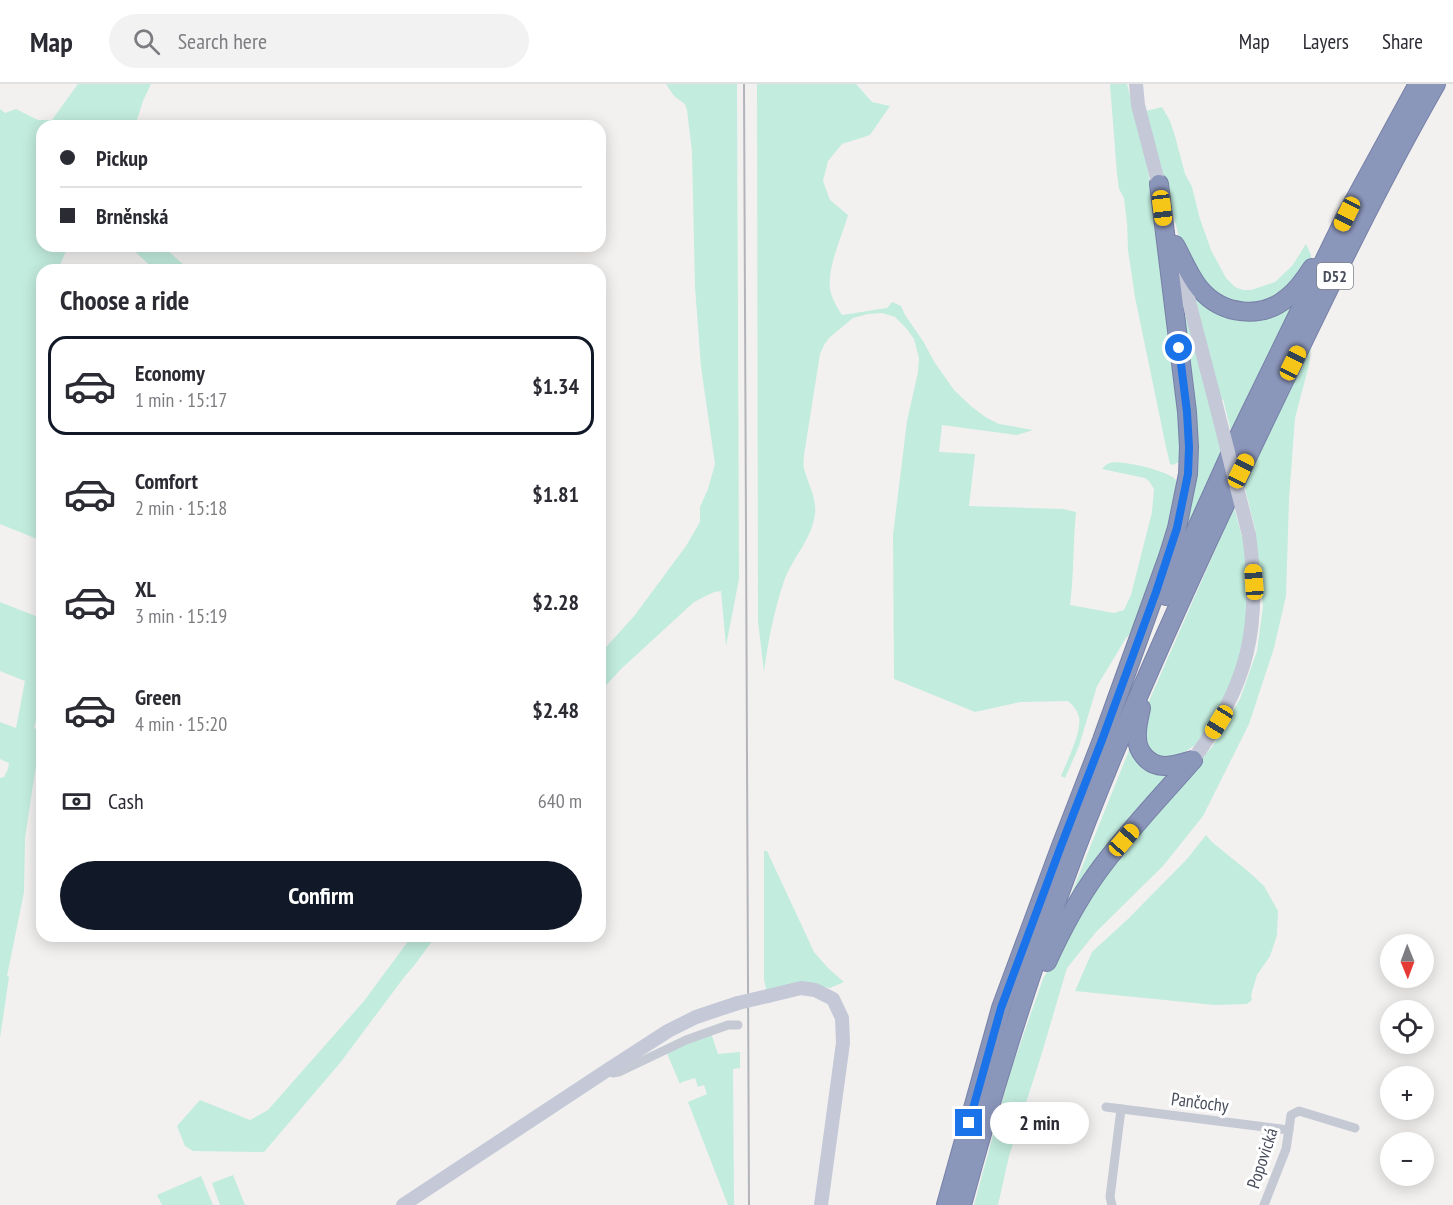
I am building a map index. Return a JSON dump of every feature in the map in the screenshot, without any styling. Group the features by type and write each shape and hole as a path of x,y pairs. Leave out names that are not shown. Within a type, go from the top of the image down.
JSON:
{"highway":[{"name":"D52","path":"1102,740 1234,446 1347,214 1418,84"},
{"name":"D52","path":"1011,1037 1075,853 1147,676 1321,304 1368,208 1436,84"},
{"path":"946,1205 1001,1008 1102,740 1177,528 1188,474 1189,447 1187,412 1159,184"},
{"path":"1175,245 1195,282 1212,300 1231,310 1258,312 1272,308 1295,291 1347,214"},
{"path":"1147,676 1137,736 1137,744 1141,753 1153,764 1158,765 1177,765 1193,760"},
{"path":"962,1205 1011,1037 1053,947 1098,872 1193,760"}],"main road":[{"path":"1137,84 1138,105 1249,535 1253,563 1254,603 1246,657 1227,707 1193,760"},
{"path":"403,1205 668,1031 696,1017 738,1003 801,988 814,990 833,999 842,1018 843,1043 821,1205"}],"street":[{"path":"609,1069 614,1073 619,1072 686,1040 729,1025 738,1025"},
{"name":"Pančochy","path":"1106,1107 1289,1130"},
{"path":"1112,1205 1110,1197 1121,1109"},
{"name":"Popovická","path":"1264,1205 1286,1149 1292,1115 1299,1111 1355,1128"}],"green space":[{"path":"78,84 151,84 137,120 52,120"},
{"path":"666,84 737,84 739,579 726,646 721,591 714,592 694,602 606,685 606,647 635,615 686,546 700,522 700,507 715,464 701,367 695,287 692,152 687,110 685,104 674,96"},
{"path":"757,84 856,84 872,102 890,106 870,135 842,144 828,161 823,181 830,200 848,215 831,272 832,296 842,315 887,308 892,302 901,306 935,363 954,390 972,407 999,424 1033,430 1017,435 942,425 939,452 975,454 969,506 1063,509 1076,512 1070,605 1114,613 1124,610 1131,595 1152,512 1154,489 1149,481 1145,478 1102,469 1115,462 1133,464 1171,476 1180,487 1181,497 1136,628 1126,638 1097,686 1079,746 1065,778 1061,776 1079,723 1077,712 1068,701 1020,702 975,712 894,679 893,535 907,421 919,358 914,339 895,317 882,313 853,318 829,338 820,354 804,455 804,469 813,497 815,514 810,532 784,581 772,626 764,672 758,621"},
{"path":"1110,84 1127,84 1148,170 1183,395 1179,462 1173,465 1170,464 1166,447 1135,297 1124,198 1119,189 1117,174"},
{"path":"1162,107 1170,121 1211,250 1226,278 1235,287 1251,290 1275,282 1292,266 1306,244 1311,261 1271,304 1224,303 1192,270 1179,237 1146,111"},
{"path":"0,109 5,113 16,109 38,120 36,120 36,252 66,252 60,264 36,264 36,539 0,524"},
{"path":"136,252 170,252 182,264 148,264"},
{"path":"1192,286 1228,315 1298,296 1232,435 1223,399 1221,400"},
{"path":"1180,293 1210,402 1222,457 1182,543"},
{"path":"1312,341 1309,365 1295,418 1289,499 1286,596 1274,648 1249,724 1203,816 1163,866 1096,932 1067,968 1009,1156 998,1205 974,1205 1010,1073 1043,979 1084,901 1212,747 1240,699 1257,651 1263,606 1254,534 1256,533 1244,484"},
{"path":"1234,507 1243,537 1248,581 1245,639 1235,674 1215,718 1195,745 1176,758 1159,760 1148,753 1142,717"},
{"path":"0,602 36,616 36,720 34,728 36,729 36,765 25,838 24,892 7,976 9,977 0,1038 0,778 4,777 9,763 0,759 0,722 16,728 25,681 0,671"},
{"path":"1132,743 1183,768 1078,896 1070,897"},
{"path":"1206,835 1264,886 1278,911 1277,935 1270,956 1257,975 1251,995 1252,1000 1247,1004 1215,1005 1075,991 1092,952 1187,859"},
{"path":"764,851 767,851 814,952 844,982 830,988 805,984 767,992 764,980"},
{"path":"408,942 432,942 340,1063 264,1152 193,1151 185,1146 177,1126 200,1100 250,1120 268,1110 364,1001"},
{"path":"711,1033 718,1054 740,1052 740,1068 733,1069 734,1205 728,1205 688,1102 707,1094 704,1085 698,1087 695,1078 680,1084 666,1051"},
{"path":"233,1175 245,1205 220,1205 212,1183"},
{"path":"201,1176 213,1205 162,1205 157,1195"}],"railway":[{"path":"744,84 749,1205"}],"route":[{"path":"969,1123 1001,1008 1102,740 1177,528 1188,474 1189,447 1179,348"}]}
